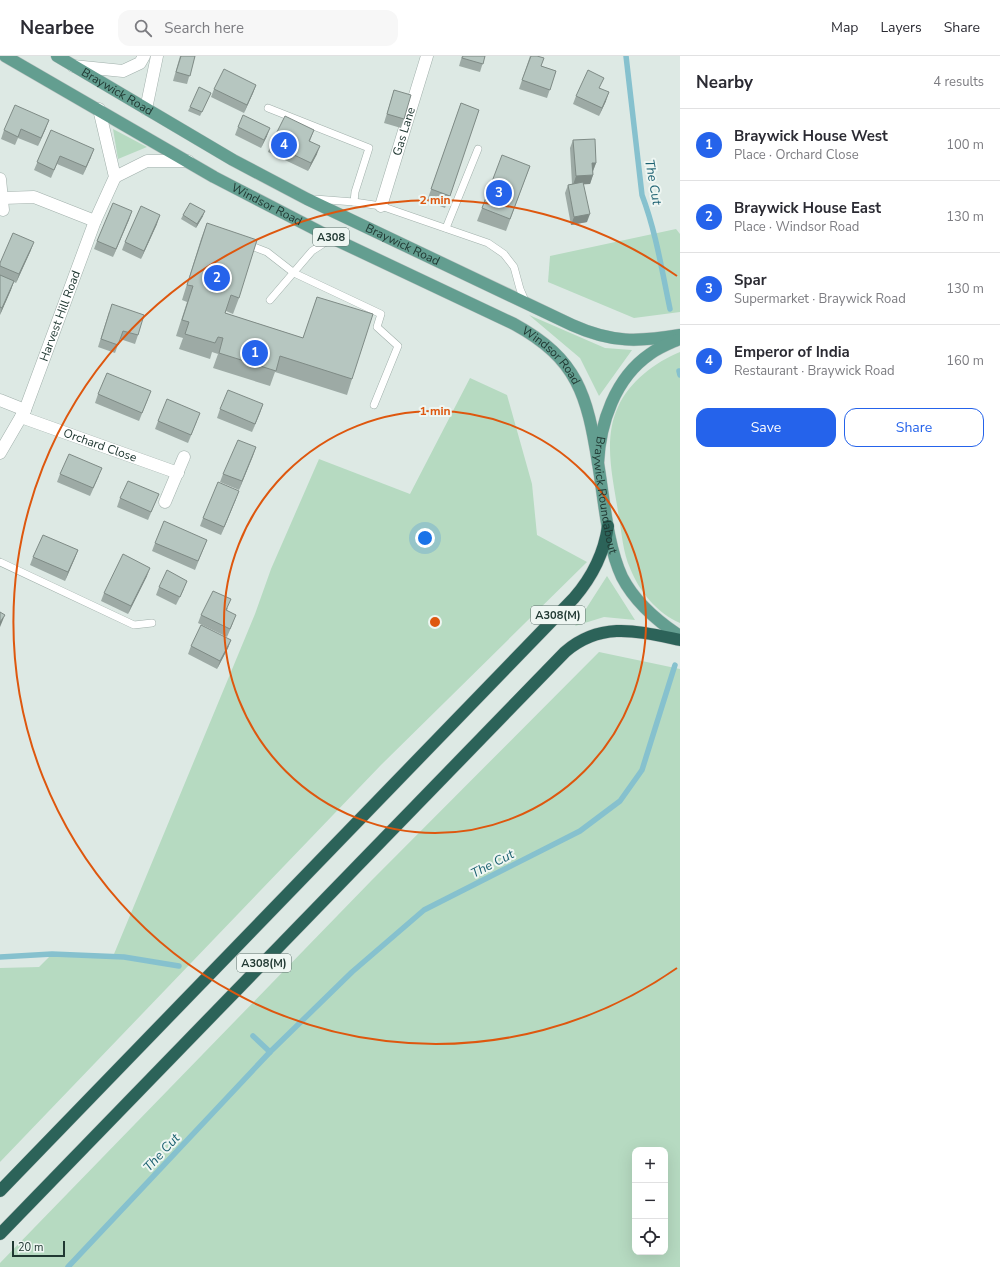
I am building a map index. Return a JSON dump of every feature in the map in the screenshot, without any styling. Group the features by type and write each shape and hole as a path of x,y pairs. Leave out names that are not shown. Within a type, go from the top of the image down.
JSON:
{"highway":[{"name":"A308(M)","path":"0,1191 574,598 588,581 599,561 605,545 608,526"},
{"name":"A308(M)","path":"0,1234 565,652 581,640 591,635 610,631 627,631 680,640"}],"main road":[{"name":"Windsor Road","path":"5,56 99,109 214,177 332,238 514,324 542,341 564,362 578,385 590,419 598,463"},
{"name":"Braywick Road","path":"57,56 232,160 306,199 584,330 607,338 621,340 645,340 680,335"},
{"name":"Braywick Roundabout","path":"680,338 662,346 648,355 626,377 617,392 606,418 599,450 598,463 608,526 616,562 622,577 631,591 654,616 680,636"}],"street":[{"path":"73,66 123,71 140,63 144,56"},
{"path":"146,109 156,56"},
{"name":"Gas Lane","path":"381,206 427,56"},
{"path":"99,109 115,177 147,161 188,161"},
{"name":"Harvest Hill Road","path":"0,453 23,414 95,221 115,177"},
{"path":"0,179 3,204 34,197 95,221"},
{"name":"Orchard Close","path":"0,400 23,414 178,473"},
{"path":"165,502 184,457"}],"lane":[{"path":"268,108 369,148 355,192 354,202"},
{"path":"446,228 478,149"},
{"path":"306,199 354,202 381,206 488,243 504,254 514,267 520,289 527,304"},
{"path":"270,300 294,274 312,251 332,238"},
{"path":"240,242 267,252 294,274 381,314 377,327 398,346 374,405"},
{"path":"0,562 134,625 152,623"}],"green space":[{"path":"113,129 147,147 118,159"},
{"path":"676,229 680,234 680,312 634,318 548,282 550,256"},
{"path":"529,315 605,348 632,350 599,396 580,358"},
{"path":"680,352 680,623 656,607 644,593 638,585 628,562 623,543 612,476 610,448 613,420 618,407 629,389 652,367"},
{"path":"470,378 507,395 532,484 537,535 587,562 381,765 0,1162 0,968 39,967 52,954 86,956 114,954 255,614 271,569 319,459 410,494"},
{"path":"607,576 635,620 604,617 575,626"},
{"path":"599,652 680,669 680,1267 0,1267 0,1263 371,881"}],"building":[{"path":"181,56 195,56 190,76 176,72"},
{"path":"463,56 485,56 483,64 462,58"},
{"path":"531,56 544,58 541,66 556,71 550,90 522,80"},
{"path":"224,69 256,85 247,105 214,89"},
{"path":"588,70 604,78 599,88 609,92 602,108 576,96"},
{"path":"199,87 211,93 202,112 190,107"},
{"path":"394,90 411,95 404,119 387,114"},
{"path":"461,103 479,110 450,196 431,189"},
{"path":"15,105 49,120 41,138 21,129 18,137 4,130"},
{"path":"243,115 270,128 264,140 238,127"},
{"path":"285,116 314,130 309,141 320,146 311,163 271,144"},
{"path":"51,130 94,149 86,167 60,156 54,170 37,162"},
{"path":"595,139 596,163 592,163 593,175 576,176 573,140"},
{"path":"502,155 530,166 510,219 482,208"},
{"path":"583,182 590,214 574,217 568,185"},
{"path":"113,203 132,211 116,249 97,241"},
{"path":"190,203 205,211 197,224 183,215"},
{"path":"141,206 160,215 144,251 125,242"},
{"path":"207,223 257,240 239,298 231,295 225,313 303,338 317,297 373,314 352,379 280,356 276,371 219,353 223,338 218,337 215,343 185,334 189,322 182,320 193,286 187,285"},
{"path":"13,233 34,242 19,274 0,266"},
{"path":"0,275 14,281 2,308 0,307"},
{"path":"112,304 144,315 138,335 123,331 118,345 101,339"},
{"path":"107,373 151,391 142,413 98,394"},
{"path":"228,390 263,404 255,424 220,409"},
{"path":"167,399 200,413 191,435 158,421"},
{"path":"238,440 256,447 242,481 223,474"},
{"path":"69,454 102,468 93,488 60,474"},
{"path":"128,481 159,494 151,512 120,498"},
{"path":"218,482 239,491 224,527 203,518"},
{"path":"164,521 207,540 198,561 155,543"},
{"path":"43,535 78,550 68,572 33,557"},
{"path":"123,554 150,568 131,606 104,593"},
{"path":"167,570 187,581 180,597 159,587"},
{"path":"213,591 231,599 226,610 236,615 230,629 201,615"},
{"path":"0,612 5,615 0,622"},
{"path":"201,625 231,640 220,661 191,646"}],"waterway":[{"name":"The Cut","path":"626,56 642,195 655,237 670,309"},
{"name":"The Cut","path":"679,371 680,375"},
{"name":"The Cut","path":"68,1267 270,1052 352,972 424,910 580,831 620,801 642,770 675,665"},
{"path":"0,957 52,954 124,957 179,966"},
{"name":"The Cut","path":"253,1036 270,1052"}],"place":[{"name":"Emperor of India","path":"284,145"},
{"name":"Spar","path":"499,193"},
{"name":"Braywick House East","path":"217,278"},
{"name":"Braywick House West","path":"255,353"}]}
